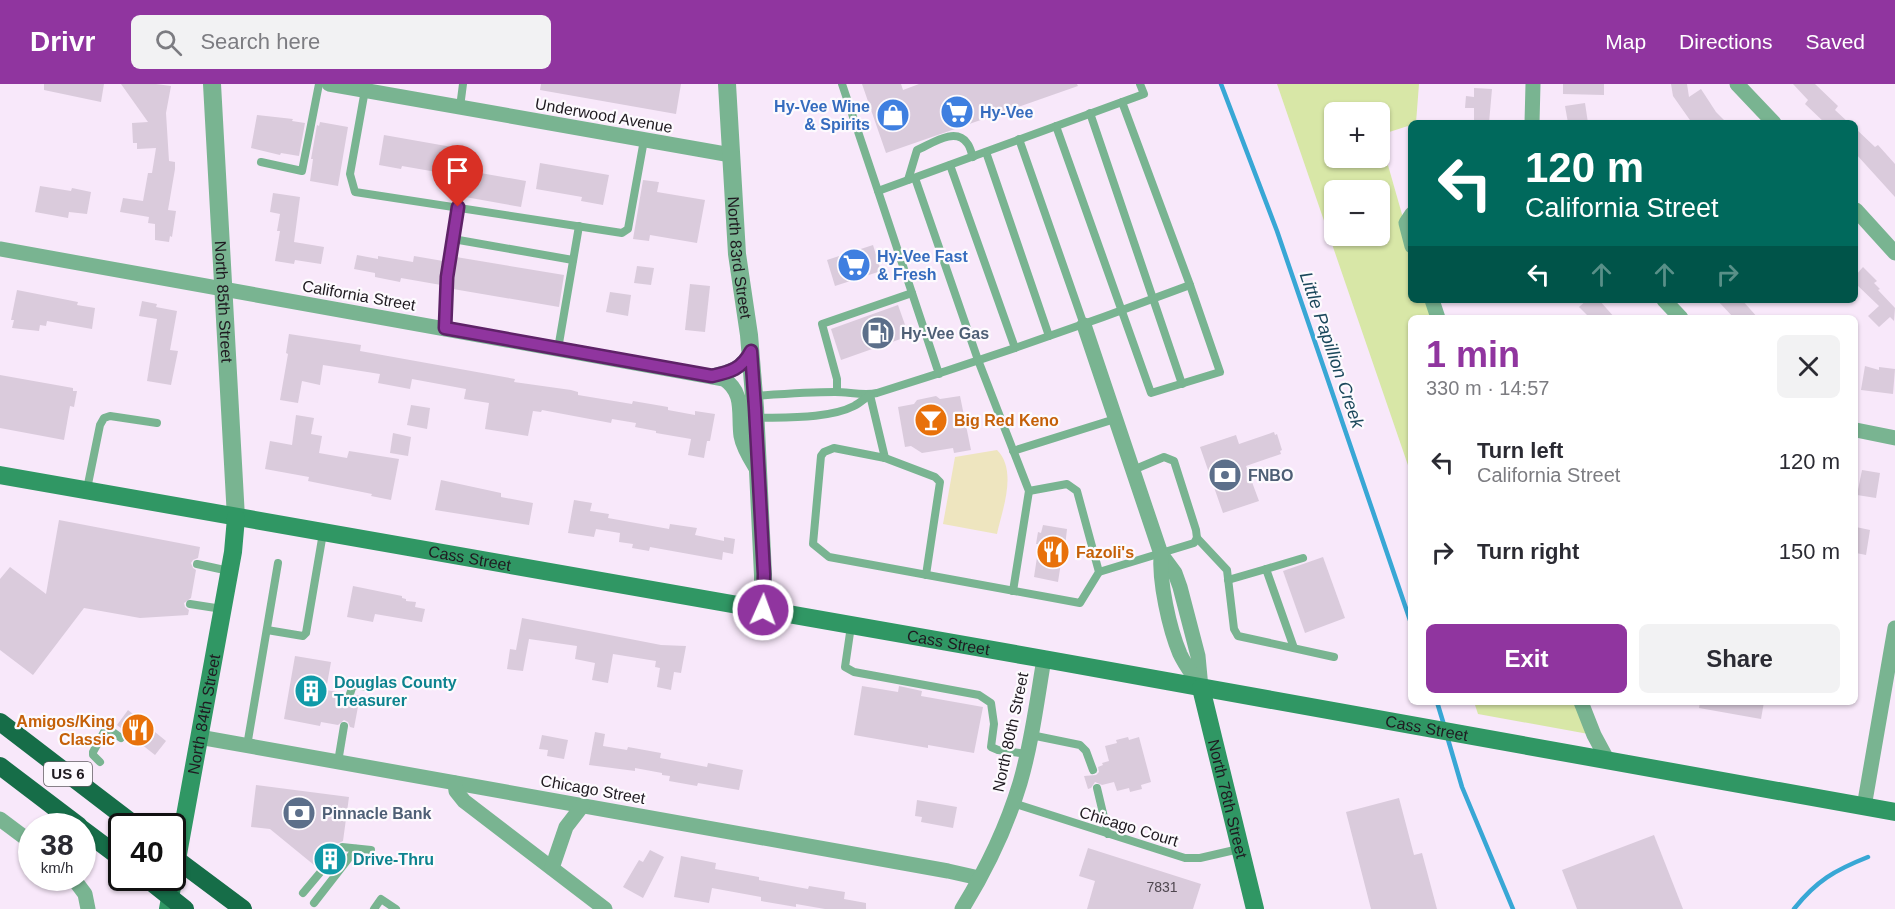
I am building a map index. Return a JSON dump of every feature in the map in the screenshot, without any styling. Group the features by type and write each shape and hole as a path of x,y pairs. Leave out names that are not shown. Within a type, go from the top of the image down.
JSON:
{"highway":[{"name":"US 6","path":"0,722 119,813"},
{"name":"US 6","path":"0,766 61,813"},
{"name":"US 6","path":"96,839 108,848"},
{"path":"186,866 243,909"},
{"path":"158,891 169,903 184,909"}],"main road":[{"name":"Cass Street","path":"0,475 1895,812"},
{"name":"North 84th Street","path":"184,813 200,737 236,518"},
{"name":"North 78th Street","path":"1202,688 1255,909"}],"street":[{"name":"North 85th Street","path":"212,84 236,518"},
{"name":"Underwood Avenue","path":"329,84 731,155"},
{"name":"North 83rd Street","path":"727,84 739,276 751,351 756,418 764,574 763,610"},
{"path":"1532,120 1533,84"},
{"path":"1737,84 1771,120"},
{"path":"1858,212 1895,253"},
{"name":"California Street","path":"0,249 712,376 733,385 739,395 741,438 748,457 758,470"},
{"path":"1667,303 1678,315"},
{"path":"1084,324 1161,554 1180,587 1198,656 1202,688"},
{"name":"California Street","path":"712,376 731,372 740,367 751,351"},
{"path":"1858,430 1895,438"},
{"path":"1864,807 1895,628"},
{"name":"North 80th Street","path":"962,909 979,878 1013,803 1027,754 1044,659"},
{"path":"1582,705 1608,762"},
{"name":"Chicago Street","path":"200,737 979,878"},
{"path":"455,783 456,791 464,801 605,909"},
{"path":"552,868 566,827 583,806"},
{"path":"0,819 18,832"},
{"path":"83,891 88,909"}],"lane":[{"path":"261,162 302,171 319,84"},
{"path":"460,107 463,84"},
{"path":"842,84 939,374"},
{"path":"878,191 1144,94 1140,84"},
{"path":"365,90 350,174 355,192 622,233 627,229 644,140"},
{"path":"1056,126 1151,393 1220,372 1122,102"},
{"path":"1090,113 1155,298 1182,384"},
{"path":"973,157 966,141 958,136 948,136 917,150 911,179 1029,491 1013,591"},
{"path":"1019,140 1084,324"},
{"path":"986,152 1049,336"},
{"path":"950,165 1015,348"},
{"path":"445,328 447,277 458,207"},
{"path":"558,349 579,226"},
{"path":"453,239 573,260"},
{"path":"756,418 814,415 840,411 854,406 870,395 1015,348 1190,285"},
{"path":"837,392 837,379 822,324 912,292"},
{"path":"754,396 837,392 870,395"},
{"path":"870,395 885,458"},
{"path":"87,491 100,425 104,418 110,416 157,423"},
{"path":"1013,451 1115,418"},
{"path":"926,575 940,482 935,477 885,458 834,448 824,453 821,456 813,544 829,557 926,575 1013,591 1080,603 1099,572 1194,543 1197,538"},
{"path":"1133,470 1164,457 1174,461 1197,538 1227,570 1234,629 1238,636 1334,657"},
{"path":"1029,491 1067,484 1077,491 1099,572"},
{"path":"267,630 303,636 306,633 323,533"},
{"path":"1228,580 1303,558"},
{"path":"247,746 278,562"},
{"path":"197,564 229,571"},
{"path":"1266,569 1294,648"},
{"path":"190,603 222,609"},
{"path":"851,626 845,667 854,672 979,695 991,703 994,724 991,747 1027,754"},
{"path":"350,694 353,685 369,687"},
{"path":"338,762 344,726"},
{"path":"100,762 93,752 104,732 110,730 121,738"},
{"path":"1031,735 1080,745 1086,751 1093,770"},
{"path":"1097,788 1108,834"},
{"name":"Chicago Court","path":"1013,803 1190,859 1239,849"},
{"path":"336,851 342,847 371,850"},
{"path":"314,903 356,849"},
{"path":"303,893 324,868"},
{"path":"374,909 381,899 396,909"}],"green space":[{"path":"1277,84 1419,84 1416,120 1408,120 1408,126 1390,132 1390,102 1324,102 1324,168 1389,168 1408,235 1408,303 1433,303 1437,315 1408,315 1408,465 1333,246 1390,246 1390,180 1324,180 1324,221"},
{"path":"1475,705 1582,705 1594,735 1478,714"}],"sand":[{"path":"997,450 1007,469 1008,479 997,534 943,524 955,457"}],"building":[{"path":"44,84 104,84 101,102 44,90"},
{"path":"121,84 171,86 166,113 169,161 175,162 175,169 168,210 176,211 172,237 170,236 169,242 155,240 155,224 148,223 149,217 120,212 123,198 143,201 148,173 152,173 156,148 137,149 137,143 133,143 132,123 148,122"},
{"path":"541,84 681,84 676,114 540,90"},
{"name":"Hy-Vee","path":"862,84 901,84 903,90 919,84 1077,84 1078,86 886,153"},
{"path":"1563,84 1604,84 1604,95 1563,94"},
{"path":"1671,84 1687,84 1689,97 1701,89 1724,120 1690,120 1673,96"},
{"path":"1793,84 1815,84 1838,106 1835,110 1846,120 1822,120 1805,104 1808,100"},
{"path":"1474,88 1492,89 1489,120 1474,120 1474,108 1465,108 1466,96 1474,97"},
{"path":"1585,103 1588,120 1567,120 1565,106"},
{"path":"257,115 293,119 292,121 305,123 299,156 281,153 280,155 251,148"},
{"path":"320,122 348,127 338,186 310,181 313,159 311,159 317,125 319,126"},
{"path":"1858,131 1875,147 1878,145 1895,164 1895,197 1858,156"},
{"path":"384,135 452,147 448,174 402,166 401,169 379,165"},
{"path":"540,163 609,175 603,205 581,201 582,197 536,189"},
{"path":"458,169 526,181 521,207 454,195"},
{"path":"643,180 659,182 657,192 705,200 697,243 650,235 649,241 633,239"},
{"path":"40,186 91,192 87,214 69,212 68,218 35,212"},
{"path":"273,193 300,197 294,242 324,247 321,264 295,260 294,264 275,261 280,214 270,212"},
{"name":"Hy-Vee Fast & Fresh","path":"873,245 881,271 835,286 827,260"},
{"path":"357,255 413,262 414,256 443,261 441,285 401,278 400,282 375,277 375,273 354,269"},
{"path":"456,257 564,275 559,307 453,289"},
{"path":"637,266 654,268 651,285 634,283"},
{"path":"1863,267 1877,281 1874,283 1880,289 1878,290 1895,308 1894,321 1890,317 1879,327 1868,316 1879,306 1858,286 1858,273"},
{"path":"690,284 710,286 705,332 685,330"},
{"path":"17,290 78,302 77,305 95,308 92,329 47,321 46,326 40,325 39,331 12,328 14,320 11,320"},
{"path":"610,292 631,295 628,316 606,312"},
{"path":"142,301 157,304 156,307 177,311 170,350 178,351 171,385 147,381 157,319 139,316"},
{"path":"1584,303 1602,303 1612,315 1587,315 1579,307"},
{"path":"1720,303 1745,303 1755,315 1731,315"},
{"path":"898,305 909,336 841,360 831,329"},
{"path":"289,334 361,345 360,351 515,379 514,382 571,390 578,392 578,395 632,404 633,401 668,407 668,410 695,415 695,411 715,414 710,441 707,441 704,458 688,455 691,439 635,427 636,423 612,419 611,423 542,410 541,412 533,411 528,436 485,429 489,403 464,399 466,389 412,379 410,389 378,383 380,374 323,365 320,385 302,381 298,403 280,400"},
{"path":"1865,366 1879,370 1879,367 1895,369 1893,394 1861,390"},
{"path":"0,375 73,388 73,391 77,391 74,407 70,406 64,440 0,428"},
{"path":"936,396 940,399 960,396 971,450 954,453 953,448 922,453 911,446 905,447 898,407"},
{"path":"411,405 430,408 427,429 407,425"},
{"path":"296,415 314,418 311,434 322,436 319,453 347,458 349,451 399,459 391,500 308,481 309,477 265,469 270,441 292,445"},
{"path":"1274,432 1275,435 1277,434 1281,454 1246,466 1259,501 1223,513 1200,447 1236,435 1239,444"},
{"path":"393,433 411,437 408,456 390,453"},
{"path":"1862,470 1880,473 1876,498 1858,495"},
{"path":"441,480 501,493 501,497 533,503 529,525 435,510"},
{"path":"574,500 592,503 590,511 609,514 608,518 669,529 670,524 697,528 695,535 724,541 724,537 735,539 733,554 723,552 722,560 650,547 649,551 632,548 633,544 619,542 620,533 596,529 594,537 568,533"},
{"path":"59,520 200,547 198,558 191,563 196,570 191,598 184,603 189,610 188,615 140,618 84,608 33,675 0,650 0,579 10,567 46,594"},
{"path":"1043,525 1067,529 1058,582 1034,577 1039,544 1036,544 1038,532 1041,533"},
{"path":"1858,527 1870,530 1866,555 1858,553"},
{"path":"1323,557 1345,618 1305,633 1283,571"},
{"path":"353,586 402,596 406,601 416,602 415,607 425,609 422,622 375,614 373,622 347,617"},
{"path":"522,618 661,645 686,646 681,673 674,672 671,690 657,687 660,668 655,667 656,661 613,654 608,683 592,680 595,663 575,659 577,646 529,639 523,671 507,669 510,649 516,650"},
{"name":"Douglas County Treasurer","path":"295,656 331,662 326,690 344,693 345,698 349,700 356,695 360,696 354,728 344,720 338,725 321,722 320,726 284,719"},
{"path":"862,686 898,692 899,686 922,691 921,696 983,707 974,753 928,745 928,748 854,735"},
{"path":"1700,705 1763,705 1761,719 1699,708"},
{"name":"Amigos/King Classic","path":"128,710 166,741 155,755 117,725"},
{"path":"595,732 605,734 603,746 627,750 628,747 661,753 660,758 707,767 708,763 743,770 739,790 669,781 670,776 635,768 635,771 589,765"},
{"path":"542,735 568,740 564,759 547,756 548,750 539,749"},
{"path":"1128,737 1129,740 1139,737 1151,782 1141,785 1142,789 1130,792 1129,788 1117,791 1114,782 1102,785 1095,782 1088,789 1084,776 1096,775 1099,772 1098,767 1109,761 1105,746"},
{"name":"Pinnacle Bank","path":"256,785 349,797 343,841 333,846 330,851 334,857 343,856 330,873 327,863 316,862 314,865 270,829 251,827"},
{"path":"1399,798 1414,855 1422,853 1437,909 1371,909 1346,812"},
{"path":"917,800 957,807 953,828 921,822 922,817 915,816"},
{"path":"1654,835 1683,909 1577,909 1562,870"},
{"path":"1088,848 1201,884 1193,909 1087,909 1095,881 1079,876"},
{"path":"650,850 664,857 643,898 623,887 639,860 643,862"},
{"path":"681,856 716,863 715,869 759,877 759,880 808,889 809,886 845,892 844,899 866,903 866,909 825,909 796,904 796,907 761,901 761,897 712,888 709,903 674,897"}],"waterway":[{"name":"Little Papillion Creek","path":"1221,84 1277,231 1408,614"},
{"name":"Little Papillion Creek","path":"1438,705 1444,725"},
{"name":"Little Papillion Creek","path":"1447,736 1462,787 1513,909"},
{"path":"1794,909 1827,877 1868,857"}],"place":[{"name":"Hy-Vee","path":"957,112"},
{"name":"Hy-Vee Wine & Spirits","path":"893,115"},
{"name":"Hy-Vee Fast & Fresh","path":"854,265"},
{"name":"Hy-Vee Gas","path":"878,333"},
{"name":"Big Red Keno","path":"931,420"},
{"name":"FNBO","path":"1225,475"},
{"name":"Fazoli's","path":"1053,552"},
{"name":"Douglas County Treasurer","path":"311,691"},
{"name":"Amigos/King Classic","path":"138,730"},
{"name":"Pinnacle Bank","path":"299,813"},
{"name":"Drive-Thru","path":"330,859"}],"route":[{"path":"458,207 447,277 445,328 712,376 731,372 740,367 751,351 764,574 763,610"}]}
